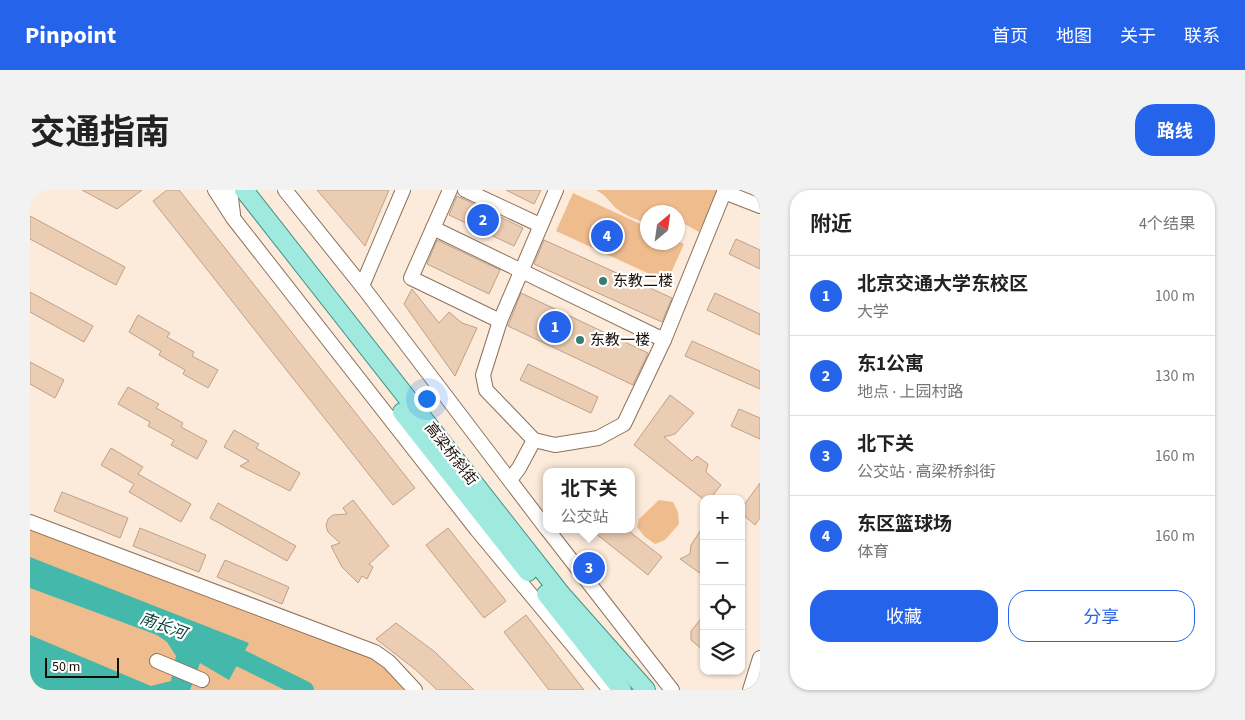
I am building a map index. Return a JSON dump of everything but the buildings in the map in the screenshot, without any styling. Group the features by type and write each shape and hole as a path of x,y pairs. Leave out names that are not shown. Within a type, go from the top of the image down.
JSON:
{"main road":[{"name":"高梁桥斜街","path":"230,190 488,522 622,690"},
{"name":"高梁桥斜街","path":"244,190 561,594 646,690"}],"street":[{"name":"高梁桥斜街","path":"215,190 233,218 478,530 610,690"},
{"name":"高梁桥斜街","path":"230,190 233,218"},
{"name":"高梁桥斜街","path":"285,190 362,286 543,524"},
{"path":"362,286 403,190"},
{"path":"450,190 411,278 500,321"},
{"path":"465,190 540,225"},
{"path":"556,190 500,321 483,375 486,390 534,440 556,445 598,438 624,424 664,340 725,191 760,206"},
{"path":"433,228 664,340"},
{"path":"510,480 519,468 534,440"},
{"path":"30,522 375,652 389,662 415,690"},
{"name":"高梁桥斜街","path":"550,533 672,690"},
{"path":"750,690 760,658"},
{"path":"157,662 202,680"}],"shaded area":[{"path":"596,190 718,190 699,232 685,224 685,205 640,205 640,221 624,214"},
{"path":"573,193 640,224 640,250 681,250 667,282 556,231"},
{"path":"659,500 673,502 678,512 679,524 665,540 655,544 644,536 637,527 639,519"},
{"path":"30,527 381,657 413,690 30,690"}],"water":[{"path":"30,557 249,643 229,680 200,663 190,690 30,690 30,635 151,686 171,681 176,656 167,642 157,635 30,588"}],"waterway":[{"name":"南长河","path":"220,648 305,690"}],"place":[{"name":"东1公寓","path":"483,220"},
{"name":"东区篮球场","path":"607,236"},
{"name":"东教二楼","path":"603,281"},
{"name":"北京交通大学东校区","path":"555,327"},
{"name":"东教一楼","path":"580,340"},
{"name":"北下关","path":"589,568"}]}
